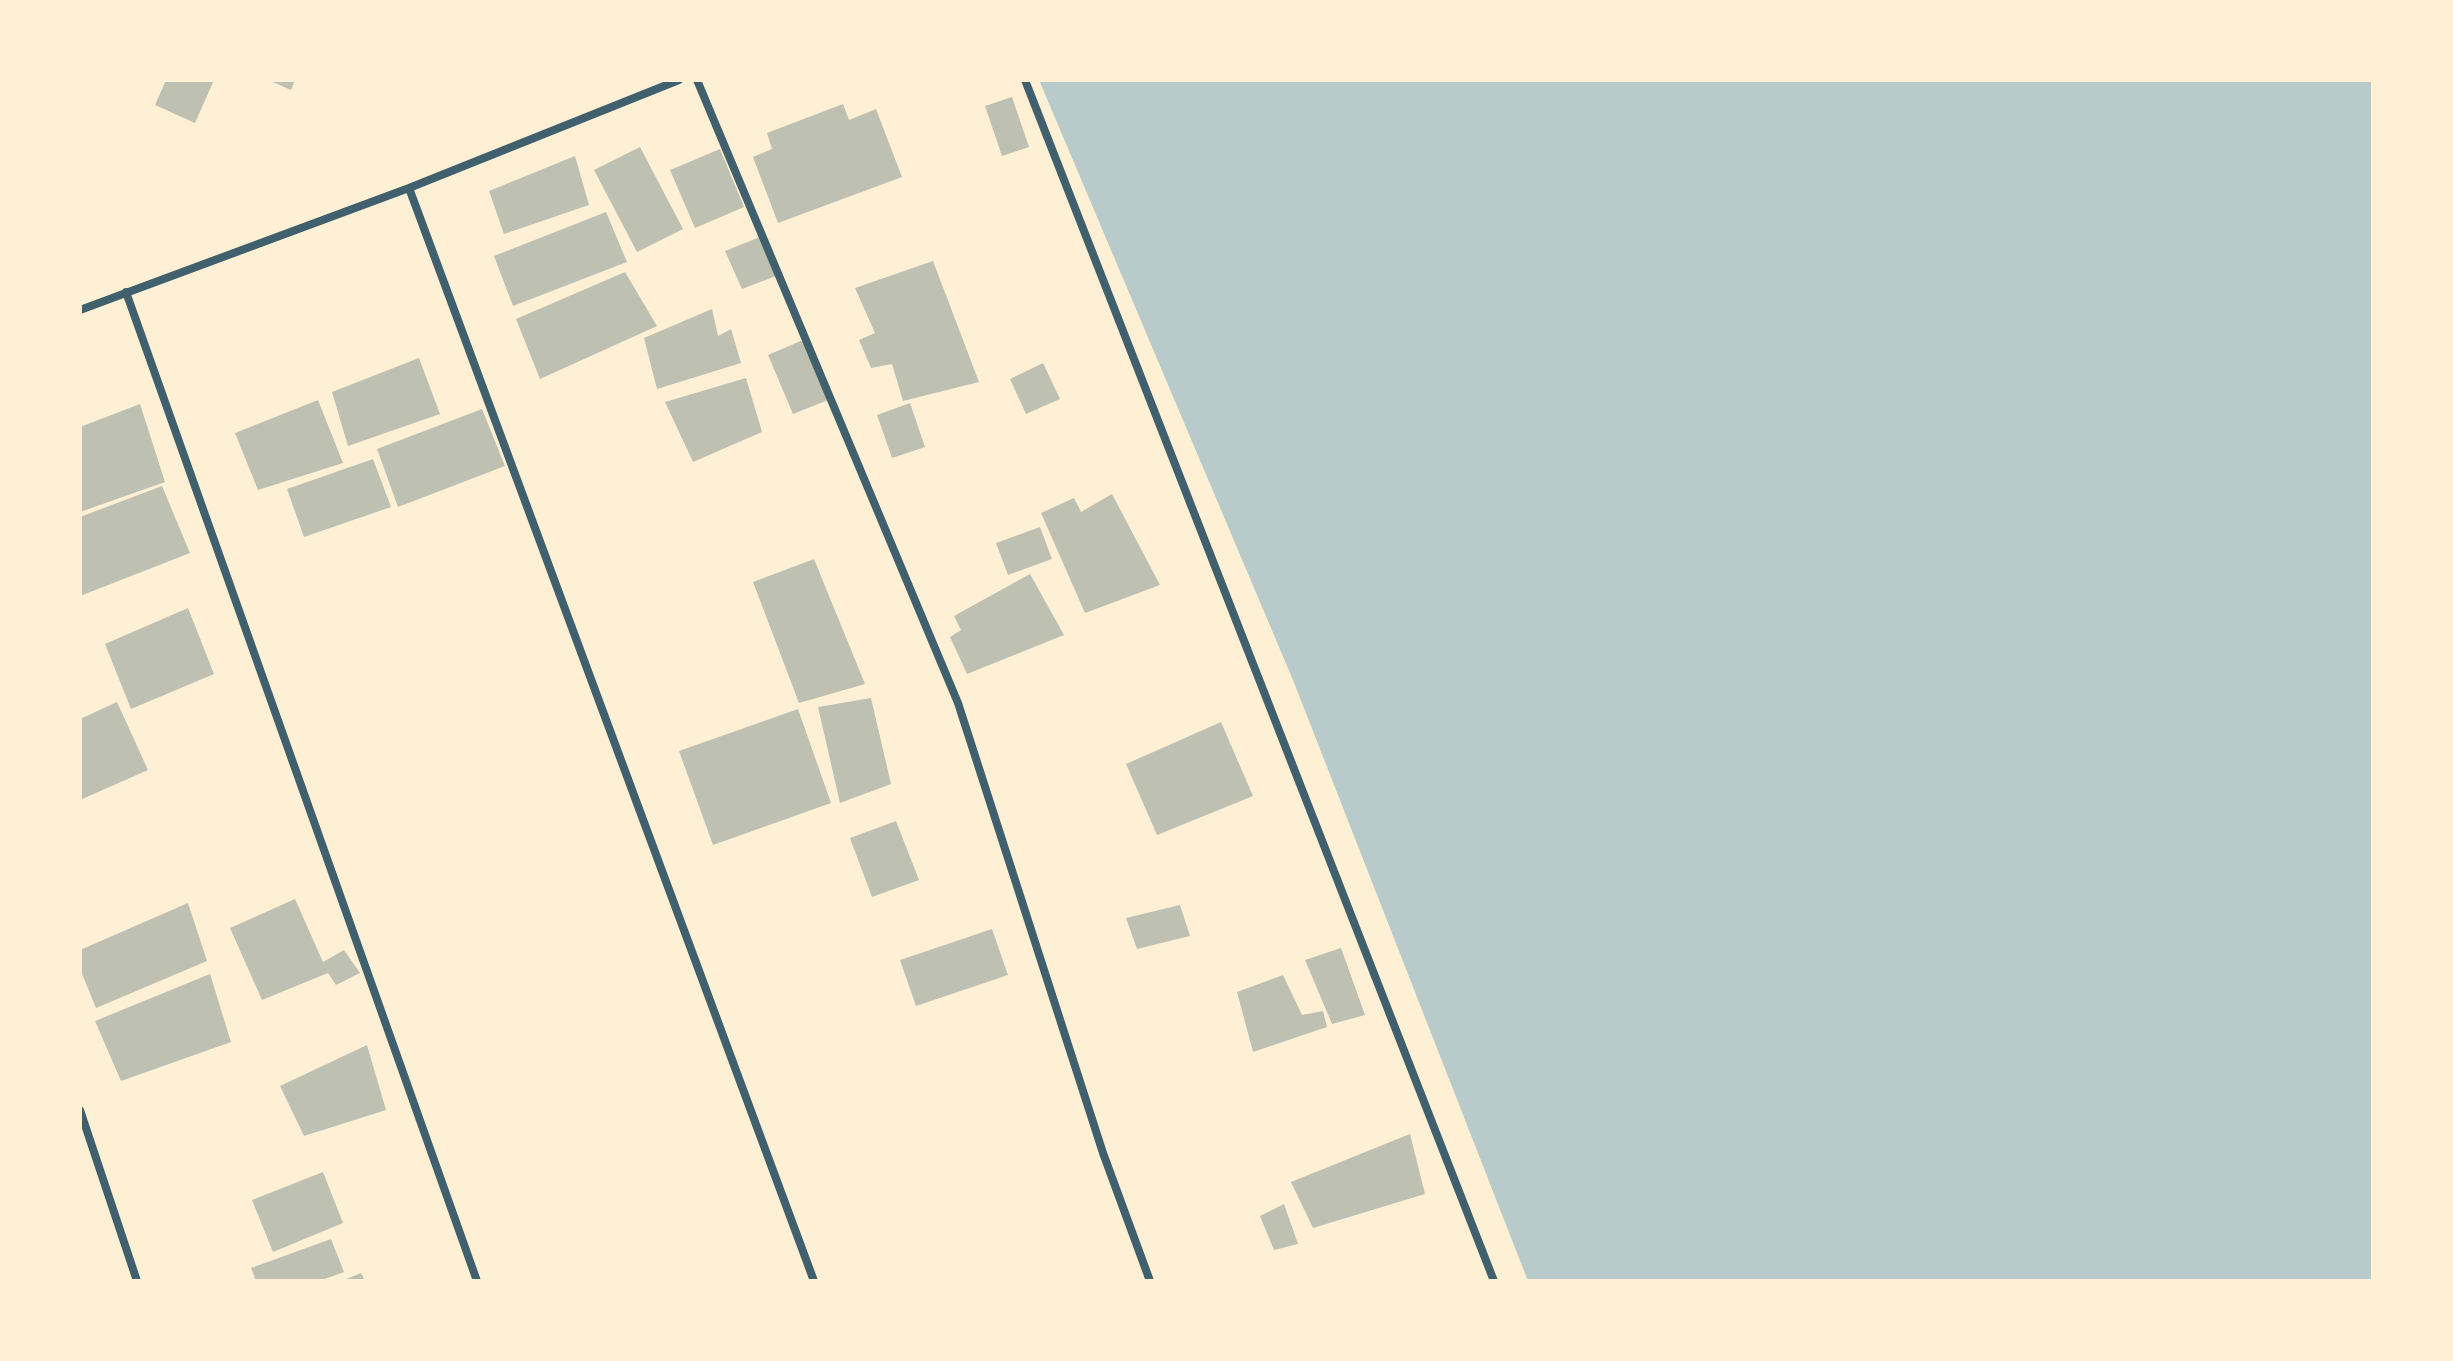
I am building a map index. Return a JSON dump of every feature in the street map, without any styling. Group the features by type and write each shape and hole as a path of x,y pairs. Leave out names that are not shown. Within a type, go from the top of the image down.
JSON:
{"street":[{"path":"80,310 409,188 679,80"},
{"path":"697,80 958,703 1103,1153 1150,1281"},
{"path":"1025,80 1494,1281"},
{"path":"409,188 814,1281"},
{"path":"126,292 477,1281"},
{"path":"80,1110 137,1281"}],"shaded area":[{"path":"1039,80 2373,80 2373,1281 1528,1281 1293,680"}],"building":[{"path":"166,80 214,80 195,123 155,105"},
{"path":"268,80 295,80 291,90"},
{"path":"1012,97 1029,147 1002,156 985,106"},
{"path":"843,104 849,120 876,109 902,177 778,223 753,157 772,149 767,133"},
{"path":"640,147 683,229 637,252 594,170"},
{"path":"720,149 744,207 695,228 670,170"},
{"path":"575,156 589,205 504,234 489,191"},
{"path":"606,212 627,262 513,306 494,256"},
{"path":"760,237 776,276 742,289 725,251"},
{"path":"933,261 979,382 903,401 892,364 871,368 859,340 875,333 855,288"},
{"path":"625,272 657,326 540,379 516,319"},
{"path":"712,309 718,336 731,329 741,363 657,389 644,338"},
{"path":"803,340 828,400 793,414 768,355"},
{"path":"419,358 440,414 348,446 332,392"},
{"path":"1043,363 1060,399 1026,414 1010,379"},
{"path":"746,378 762,432 693,462 665,402"},
{"path":"318,400 343,463 258,490 235,433"},
{"path":"910,403 925,447 892,458 877,415"},
{"path":"140,404 165,482 80,512 80,427"},
{"path":"482,409 505,466 398,507 377,449"},
{"path":"373,459 391,507 304,537 287,489"},
{"path":"162,486 190,553 80,596 80,517"},
{"path":"1112,494 1160,585 1085,613 1041,513 1074,498 1081,512"},
{"path":"1040,527 1052,559 1008,575 996,543"},
{"path":"814,559 865,684 799,703 753,582"},
{"path":"1030,574 1064,635 967,674 950,637 961,630 954,616"},
{"path":"188,608 214,674 131,709 105,644"},
{"path":"871,698 891,784 840,803 818,707"},
{"path":"117,702 148,770 80,800 80,719"},
{"path":"798,709 831,803 713,845 679,751"},
{"path":"1221,722 1253,796 1157,835 1126,764"},
{"path":"896,821 919,880 872,897 850,838"},
{"path":"295,899 323,962 344,950 360,973 336,985 328,973 262,1000 230,928"},
{"path":"188,903 207,961 96,1008 80,969 80,950"},
{"path":"1180,905 1190,936 1137,949 1126,918"},
{"path":"992,929 1008,975 916,1006 900,960"},
{"path":"1341,948 1365,1015 1332,1024 1305,960"},
{"path":"210,974 231,1042 121,1081 95,1021"},
{"path":"1283,975 1302,1015 1323,1011 1327,1027 1253,1052 1237,992"},
{"path":"367,1045 386,1110 304,1136 280,1086"},
{"path":"1410,1134 1425,1194 1313,1228 1291,1182"},
{"path":"323,1172 343,1223 273,1252 252,1200"},
{"path":"1284,1204 1298,1244 1274,1250 1260,1216"},
{"path":"331,1239 344,1272 319,1281 256,1281 251,1268"},
{"path":"361,1273 365,1281 341,1281"}]}
